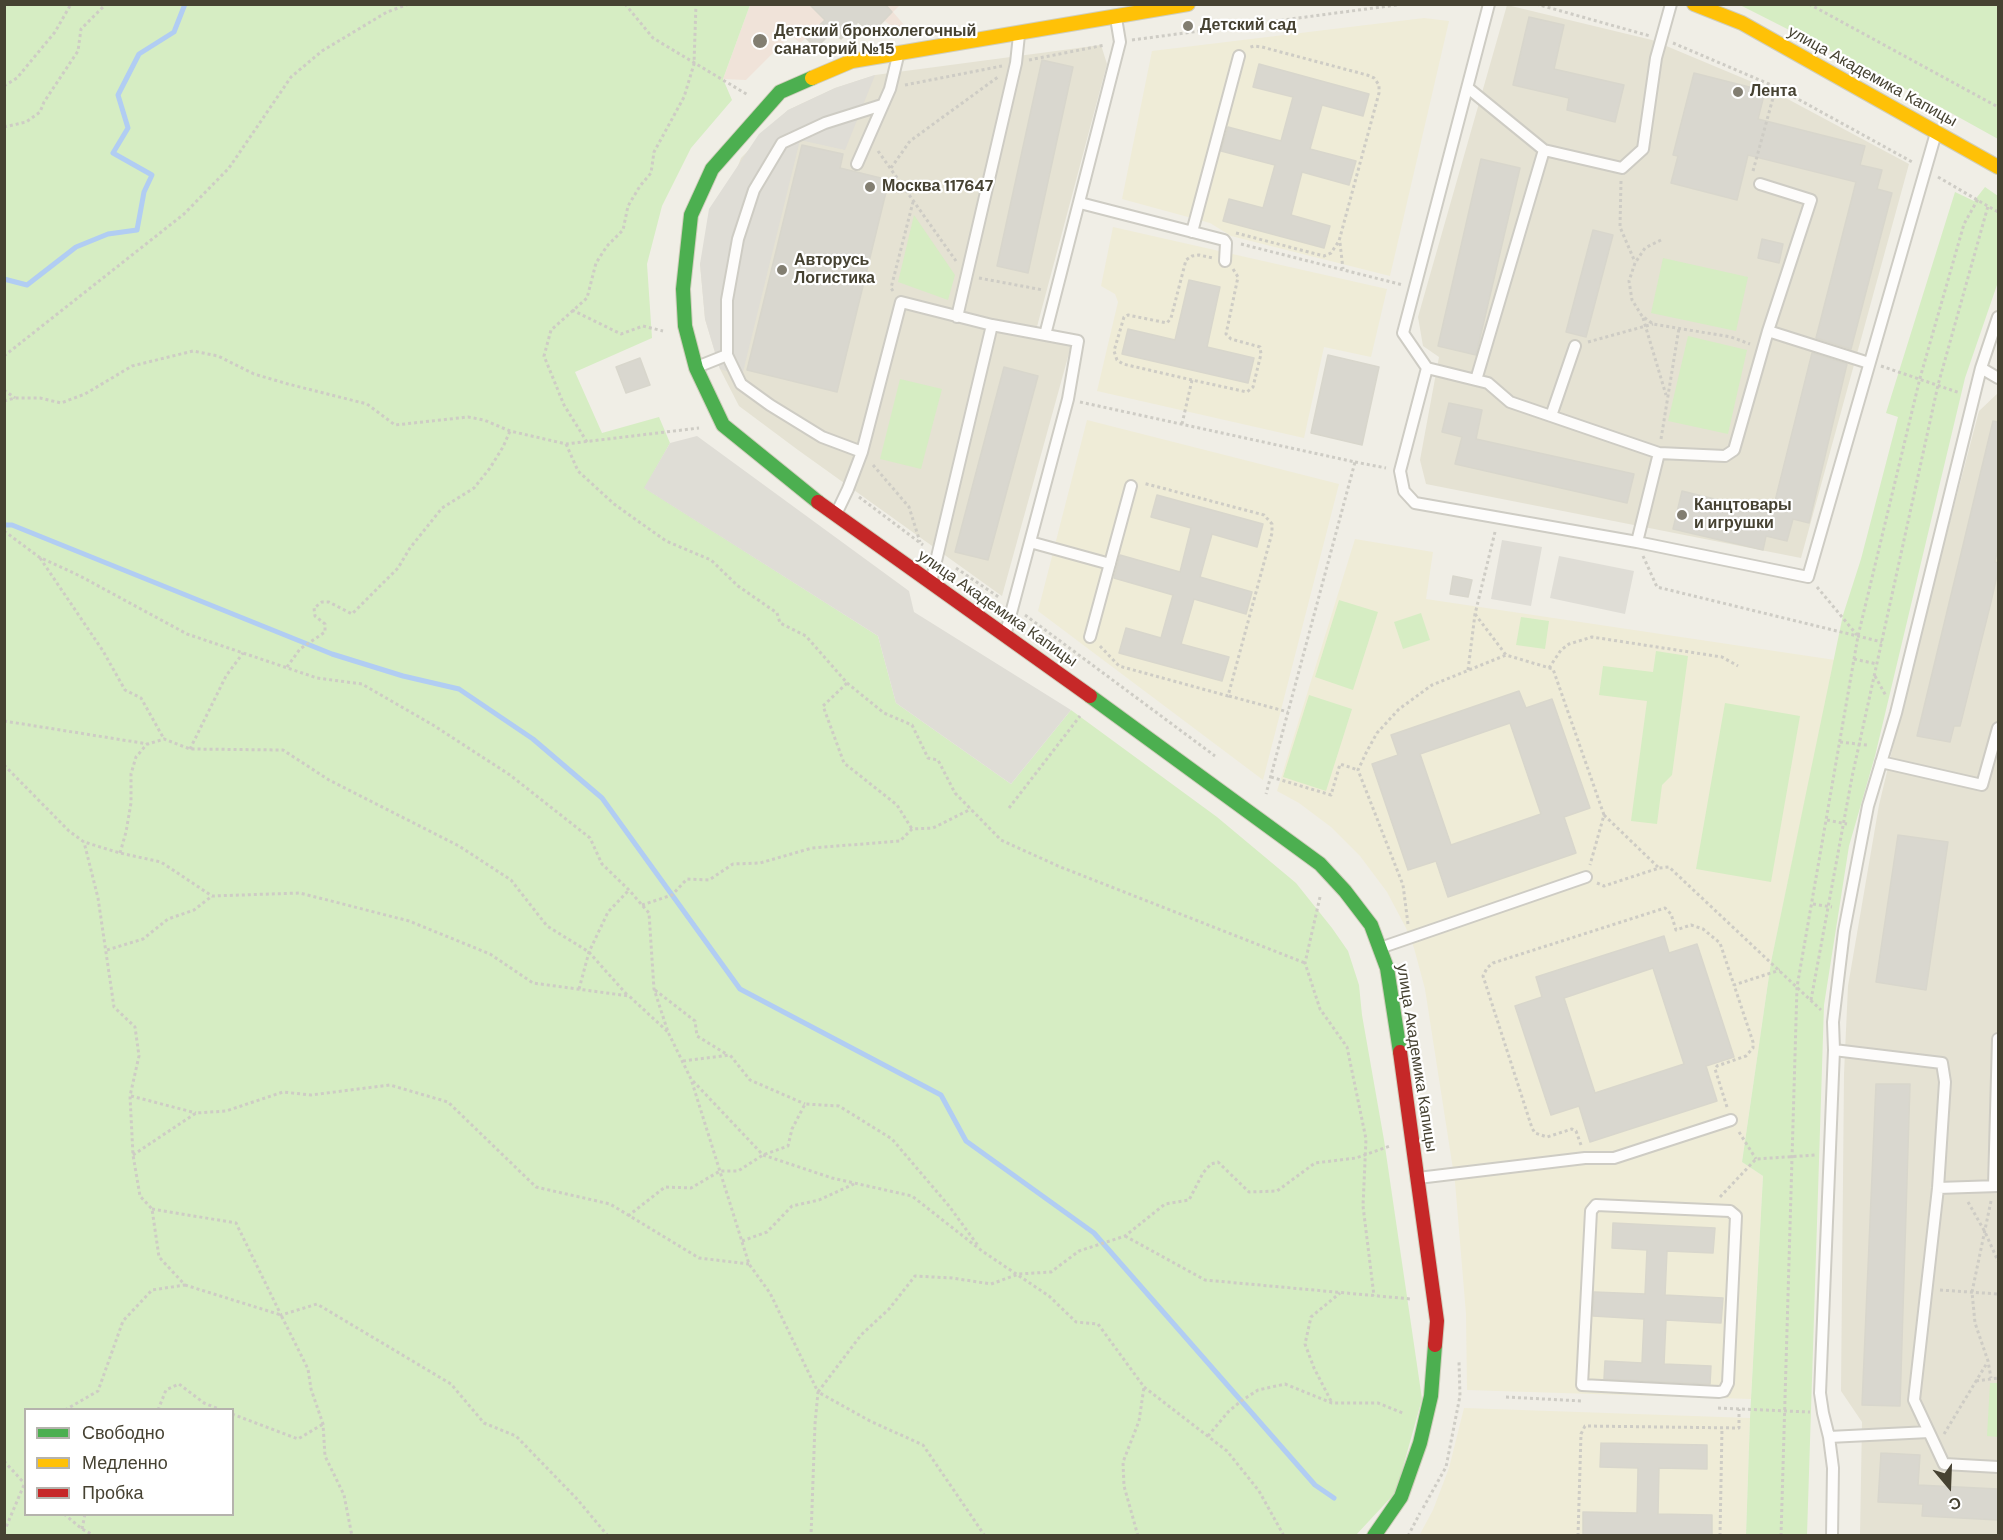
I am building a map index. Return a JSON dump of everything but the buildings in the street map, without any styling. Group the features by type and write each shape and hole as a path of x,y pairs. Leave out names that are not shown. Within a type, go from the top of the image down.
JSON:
{"street":[{"name":"улица Академика Капицы","path":"1188,4 852,61 780,92 712,169 691,215 683,290 685,326 696,368 723,425 836,514 1006,634 1320,864 1345,891 1371,925 1387,968 1437,1321 1431,1396 1420,1443 1401,1497 1374,1536"},
{"name":"улица Академика Капицы","path":"1694,4 1742,23 1998,167"}],"lane":[{"path":"1489,4 1403,333 1427,368 1488,383 1510,402 1659,453 1725,456 1734,450 1768,331 1811,200 1760,184"},
{"path":"1468,88 1544,150 1622,168 1643,148 1656,58 1671,4"},
{"path":"1046,335 1120,42 1116,17"},
{"path":"957,317 1016,63 1019,32"},
{"path":"857,164 890,89 898,52"},
{"path":"1192,232 1239,56"},
{"path":"862,452 822,437 741,384 728,355 727,300 738,239 754,190 783,143 825,123 882,105"},
{"path":"1427,368 1400,471 1404,491 1415,503 1637,542 1808,577 1936,132"},
{"path":"1476,380 1544,150"},
{"path":"1080,202 1224,240 1226,243 1225,261"},
{"path":"836,514 862,452 901,302 957,317 1078,341 1068,399 1006,634"},
{"path":"1832,1536 1833,1468 1820,1393 1834,1050 1833,1022 1846,920 1868,806 1896,713 1973,398 1998,317"},
{"path":"931,582 939,556 992,324"},
{"path":"1768,331 1869,363"},
{"path":"1551,416 1575,346"},
{"path":"696,368 728,355"},
{"path":"1981,368 1998,378"},
{"path":"1637,542 1659,453"},
{"path":"1090,637 1131,486"},
{"path":"1030,542 1110,564"},
{"path":"1881,762 1982,785 1998,728"},
{"path":"1379,948 1586,877"},
{"path":"1938,1188 1996,1186 1998,1039"},
{"path":"1834,1050 1942,1063 1945,1082 1938,1188 1914,1400 1944,1464 1998,1467"},
{"path":"1417,1178 1585,1158 1614,1158 1731,1120"},
{"path":"1602,1204 1708,1210 1730,1211 1736,1216 1727,1387 1719,1392 1582,1385 1591,1211 1596,1205 1602,1204"},
{"path":"1829,1437 1929,1432"}],"path":[{"path":"4,86 17,78 55,32 71,4"},
{"path":"4,127 26,122 40,112 44,102 78,51 81,29 106,4"},
{"path":"4,356 184,214 229,168 291,77 322,51 387,12 409,4"},
{"path":"626,4 653,38 754,99"},
{"path":"586,442 564,405 544,356 551,330 586,298 597,264 607,246 623,230 628,206 651,173 654,152 684,97 693,64 696,4"},
{"path":"890,89 1120,42 1404,4"},
{"path":"1536,4 1662,39 1776,87 1998,212"},
{"path":"1809,4 1998,107"},
{"path":"1239,56 1254,46 1262,47 1367,75 1374,78 1379,85 1379,93 1340,241 1343,270"},
{"path":"891,168 910,141 1016,63"},
{"path":"1760,184 1752,170 1776,87"},
{"path":"869,137 966,275 1056,293"},
{"path":"1622,168 1620,227 1635,262"},
{"path":"1780,1536 1797,987 1858,636 1920,378 1964,224 1978,199"},
{"path":"901,302 891,288 913,200"},
{"path":"1811,1000 1859,744 1938,385 1988,206"},
{"path":"1235,232 1324,256 1331,253 1340,241"},
{"path":"1224,240 1414,288"},
{"path":"1661,240 1645,248 1635,262 1629,281 1632,300 1642,316 1667,398"},
{"path":"1199,255 1225,261 1231,265 1238,278 1226,334 1231,339 1256,345 1261,350 1253,387 1247,392 1192,380 1123,364 1117,360 1114,351 1122,320 1128,315 1167,323 1171,318 1186,260 1199,255"},
{"path":"572,310 621,334 644,326 673,333"},
{"path":"1642,316 1653,324 1731,337 1763,349"},
{"path":"1575,346 1653,324"},
{"path":"1659,453 1679,328"},
{"path":"4,401 15,398 40,398 61,403 85,394 132,366 193,351 218,356 254,374 367,404 395,425 468,417 484,420 510,431 566,444 699,428"},
{"path":"1881,366 1973,398"},
{"path":"1182,424 1192,380"},
{"path":"4,390 15,398"},
{"path":"1068,399 1400,471"},
{"path":"287,667 300,649 325,632 326,624 315,616 314,608 322,602 329,602 352,614 398,568 410,548 442,508 474,488 490,468 510,431"},
{"path":"566,444 578,471 614,504 666,542 711,560 738,586 777,612 780,623 806,636 847,683 884,713 912,725 928,758 938,760 955,793 1001,840 1059,866 1305,963"},
{"path":"862,452 909,507 921,543"},
{"path":"1266,794 1355,462"},
{"path":"1131,486 1140,482 1264,515 1272,524 1272,533 1228,696"},
{"path":"848,489 939,556 1014,607 1219,759"},
{"path":"1468,670 1474,614 1498,519"},
{"path":"6,532 39,556 81,576 187,634 317,678 362,684 433,725 510,776 590,838 602,864 649,912 654,989 668,1032 691,1079 749,1264 770,1293 818,1392 811,1536"},
{"path":"1637,542 1657,587 1882,642"},
{"path":"39,556 103,651 125,690 141,698 164,739"},
{"path":"1808,577 1858,636"},
{"path":"1474,614 1506,654 1553,669 1604,815 1659,868"},
{"path":"1090,637 1119,666 1288,712"},
{"path":"1549,668 1561,650 1569,644 1592,637 1722,657 1738,666"},
{"path":"190,749 226,676 243,653"},
{"path":"1410,938 1403,885 1358,770 1377,733 1399,709 1432,685 1506,654"},
{"path":"1854,659 1877,664"},
{"path":"847,683 823,706 844,763 897,805 912,829"},
{"path":"1009,808 1085,710"},
{"path":"4,721 148,744 164,739 190,749 283,750 329,780 459,846 511,880 547,926 589,952 629,996 668,1032"},
{"path":"1840,742 1867,745"},
{"path":"120,853 131,803 131,774 136,757 148,744"},
{"path":"1270,777 1330,795 1340,764 1358,770"},
{"path":"4,765 69,831 84,842 161,862 212,896 300,893 409,921 490,954 533,983 629,996"},
{"path":"642,905 672,895 687,879 709,880 733,864 760,862 812,848 900,842 912,829 933,828 972,809"},
{"path":"1586,877 1604,815"},
{"path":"1827,820 1845,824"},
{"path":"84,842 98,898 114,1007 135,1027 139,1056 130,1096 133,1155 140,1197 152,1209 236,1223 308,1369 311,1389 323,1424 325,1456 344,1495 352,1536"},
{"path":"1604,886 1659,868 1669,867 1833,1022"},
{"path":"579,989 589,952 608,912 629,890"},
{"path":"1321,890 1305,963 1320,1009 1347,1047 1366,1139 1363,1206 1374,1296"},
{"path":"107,950 143,939 168,919 194,910 212,896"},
{"path":"1813,904 1832,907"},
{"path":"1585,1158 1576,1131 1569,1129 1547,1137 1535,1133 1532,1128 1483,976 1493,963 1665,908 1671,914 1676,930 1691,925 1703,929 1720,943 1753,1048 1746,1056 1715,1068 1731,1120 1756,1158"},
{"path":"1734,985 1780,970"},
{"path":"654,989 695,1021 697,1036 730,1055 750,1080 805,1104 839,1106 892,1138 949,1206 981,1251"},
{"path":"682,1061 730,1055"},
{"path":"691,1079 763,1155 832,1178 912,1196 981,1251 1049,1296 1076,1322 1098,1324 1144,1387 1227,1451 1259,1491 1282,1535"},
{"path":"130,1096 196,1113 226,1111 283,1092 311,1095 390,1085 448,1102 537,1187 610,1204 699,1258 749,1264"},
{"path":"628,1216 665,1187 691,1188 720,1171 738,1171 763,1155 788,1146 792,1129 805,1104"},
{"path":"133,1155 196,1113"},
{"path":"818,1392 861,1335 889,1310 915,1276 952,1278 991,1284 1019,1274 1051,1272 1079,1251 1125,1236 1165,1204 1189,1200 1203,1173 1211,1164 1218,1162 1249,1192 1277,1191 1315,1163 1356,1158 1398,1143"},
{"path":"1708,1210 1756,1158 1830,1155"},
{"path":"742,1241 767,1232 792,1206 819,1200 855,1183"},
{"path":"1991,1378 1988,1361 1975,1323 1972,1292 1996,1186"},
{"path":"1959,1187 1985,1232 1998,1262"},
{"path":"152,1209 159,1257 185,1285"},
{"path":"1125,1236 1205,1280 1419,1299"},
{"path":"68,1408 98,1391 123,1321 152,1290 185,1285 282,1315 317,1304 451,1384 484,1423 516,1436 577,1499 608,1536"},
{"path":"1926,1289 1998,1294"},
{"path":"1332,1403 1314,1368 1305,1344 1311,1317 1340,1293"},
{"path":"1408,1536 1446,1467 1460,1396 1459,1361"},
{"path":"1936,1447 1988,1361"},
{"path":"1976,1381 1998,1378"},
{"path":"159,1408 166,1390 180,1384 204,1403 216,1408"},
{"path":"1208,1436 1228,1412 1258,1390 1285,1384 1332,1403 1378,1403 1412,1416"},
{"path":"1138,1536 1124,1486 1123,1462 1139,1421 1144,1387"},
{"path":"818,1392 870,1421 923,1444 985,1536"},
{"path":"1578,1536 1581,1434 1585,1426 1739,1428 1740,1409"},
{"path":"1747,1409 1822,1413"},
{"path":"234,1415 298,1439 323,1424"},
{"path":"1720,1536 1722,1428"},
{"path":"4,1461 24,1482"},
{"path":"4,1532 24,1485"},
{"path":"65,1516 95,1536"},
{"path":"82,1529 85,1516"}],"shaded area":[{"name":"Детский бронхолегочный санаторий №15","path":"750,5 900,5 893,12 905,26 898,32 885,21 872,33 858,22 841,39 832,31 816,48 806,38 800,43 791,35 746,80 723,79"},
{"path":"1507,5 1652,40 1769,89 1909,164 1801,558 1426,484 1420,460 1439,357 1423,346 1418,317"},
{"path":"1424,18 1449,21 1390,276 1231,236 1210,223 1122,199 1152,51"},
{"path":"1101,45 1107,64 1034,338 1071,346 1002,596 739,406 720,369 705,319 700,264 741,158 788,110 835,88 875,75"},
{"path":"875,75 845,150 800,140 742,376 720,369 705,319 700,264 709,209 759,134 788,110 835,88"},
{"path":"1113,227 1387,289 1371,357 1324,347 1304,438 1097,391 1118,302 1115,294 1101,286"},
{"path":"1998,393 1998,1535 1860,1535 1862,1422 1841,1391 1844,1074 1848,986 1879,805 1916,651 1979,411"},
{"path":"1087,420 1339,484 1263,780 1038,611"},
{"path":"697,436 909,591 914,612 1071,710 1011,784 896,703 878,636 644,488 670,443"},
{"path":"1355,539 1433,552 1426,599 1835,660 1771,962 1742,1162 1763,1176 1751,1399 1467,1390 1466,1314 1455,1182 1425,989 1414,948 1387,892 1360,856 1331,827 1299,803 1277,791"},
{"path":"1502,540 1542,547 1531,606 1491,599"},
{"path":"1559,556 1634,571 1625,614 1550,598"},
{"path":"1464,1408 1750,1418 1746,1535 1419,1536 1433,1510 1449,1468"}],"green space":[{"path":"4,5 750,5 723,79 732,100 691,148 662,206 647,264 652,338 575,372 602,433 659,417 670,443 645,488 878,636 896,703 1011,784 1071,710 1217,817 1296,883 1348,951 1359,985 1422,1399 1396,1492 1356,1535 5,1535"},
{"path":"1740,5 1998,5 1998,139 1935,104"},
{"path":"1985,187 1998,196 1998,282 1965,378 1875,756 1849,846 1824,1005 1807,1535 1746,1535 1763,1176 1742,1162 1771,962 1843,615 1861,559 1898,417 1886,413 1955,192 1974,201"},
{"path":"914,215 955,275 948,300 898,282"},
{"path":"1663,258 1748,277 1736,331 1651,313"},
{"path":"1688,336 1747,350 1728,434 1668,421"},
{"path":"900,379 942,389 921,469 880,459"},
{"path":"1339,600 1378,612 1353,690 1315,677"},
{"path":"1421,613 1430,640 1403,649 1394,622"},
{"path":"1521,617 1549,621 1545,649 1516,645"},
{"path":"1656,651 1688,656 1672,775 1662,785 1657,824 1631,821 1647,701 1599,695 1603,666 1653,672"},
{"path":"1309,695 1352,709 1326,791 1283,777"},
{"path":"1725,703 1800,716 1771,882 1696,869"},
{"path":"1990,1383 1998,1383 1998,1437 1987,1436"}],"waterway":[{"path":"4,279 27,285 76,247 108,234 137,230 144,192 152,175 113,153 128,128 118,95 139,54 174,32 185,4"},
{"path":"4,525 12,525 332,654 403,676 459,689 533,739 602,798 740,989 941,1095 966,1141 1094,1233 1315,1485 1334,1498"}],"traffic: fast":[{"path":"812,78 780,92 712,169 691,215 683,289 685,326 696,368 723,425 818,502"},
{"path":"1090,696 1320,864 1345,891 1371,925 1387,968 1400,1052"},
{"path":"1374,1536 1401,1497 1420,1443 1431,1396 1435,1345"}],"traffic: slow":[{"path":"812,78 852,61 1188,4"},
{"path":"1694,4 1742,23 1998,167"}],"traffic: jam":[{"path":"818,502 1090,696"},
{"path":"1400,1052 1437,1321 1435,1345"}],"place":[{"name":"Детский сад","path":"1188,26"},
{"name":"Детский бронхолегочный санаторий №15","path":"760,41"},
{"name":"Лента","path":"1738,92"},
{"name":"Москва 117647","path":"870,187"},
{"name":"Авторусь Логистика","path":"782,270"},
{"name":"Канцтовары и игрушки","path":"1682,515"}]}
